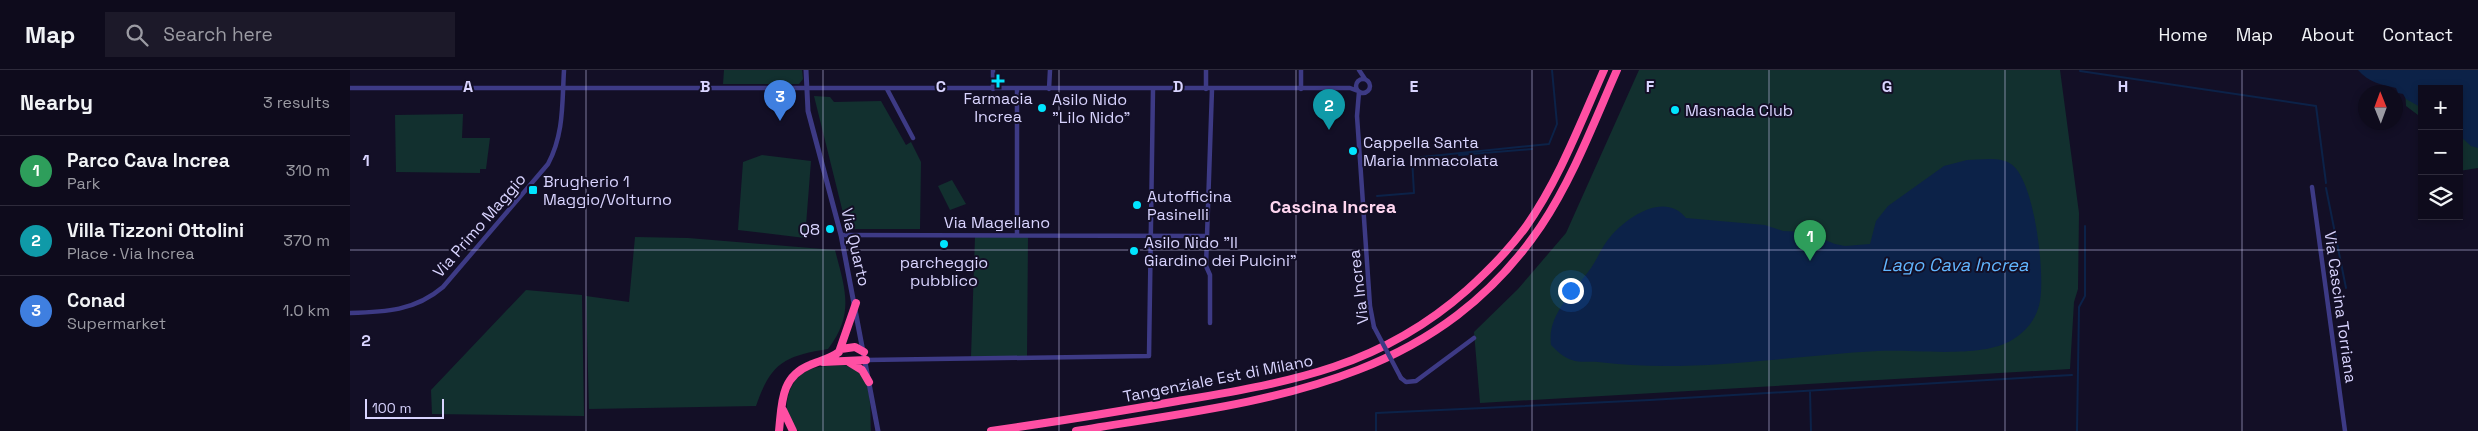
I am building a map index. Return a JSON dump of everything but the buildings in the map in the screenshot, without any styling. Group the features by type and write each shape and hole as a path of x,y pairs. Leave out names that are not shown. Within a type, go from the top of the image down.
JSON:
{"highway":[{"name":"Tangenziale Est di Milano","path":"991,431 1282,383 1340,366 1385,347 1410,333 1445,310 1482,277 1524,229 1554,179 1604,70"},
{"name":"Tangenziale Est di Milano","path":"1076,431 1267,398 1314,387 1377,364 1443,326 1496,281 1541,225 1568,178 1617,70"},
{"path":"779,431 784,388 791,377 802,368 835,355 841,349 856,303"},
{"path":"816,362 847,362 865,356 855,346 841,349"},
{"path":"847,362 862,370 869,382"},
{"path":"782,400 785,418 792,431"},
{"path":"1087,431 1098,427"}],"street":[{"name":"Via Primo Maggio","path":"350,313 402,310 430,297 443,287 548,164 560,136 564,70"},
{"name":"Via Quarto","path":"806,70 808,111 841,235 856,303 878,430"},
{"path":"993,70 993,89"},
{"path":"1049,89 1050,70"},
{"path":"1206,70 1206,89"},
{"path":"1301,70 1301,89"},
{"path":"1359,72 1371,86 1359,98"},
{"path":"1357,82 1359,72"},
{"path":"1350,88 1357,82 1365,79"},
{"name":"Via Increa","path":"1357,82 1359,98 1358,134 1370,306 1374,327 1401,378 1406,382 1416,381 1474,338"},
{"path":"350,88 1350,88 1366,93"},
{"path":"887,89 913,138"},
{"path":"1017,89 1017,234"},
{"path":"865,356 1149,356 1153,89"},
{"path":"1210,323 1207,236 1212,89"},
{"name":"Via Cascina Torriana","path":"2312,187 2345,431"},
{"name":"Via Magellano","path":"841,235 1207,236"}],"green space":[{"path":"724,70 802,70 803,79 799,84 723,84"},
{"path":"1639,70 2060,70 2079,213 2078,289 2074,302 2070,369 1480,403 1474,332 1518,289 1566,233"},
{"path":"2404,70 2478,70 2478,168 2463,170 2463,85 2418,85 2418,115 2406,106"},
{"path":"814,96 830,97 834,102 881,101 906,145 911,142 921,162 920,229 847,229"},
{"path":"463,114 462,138 490,138 486,169 480,169 480,173 396,172 395,115"},
{"path":"762,155 811,161 805,238 738,230 743,162"},
{"path":"952,180 966,204 950,210 938,186"},
{"path":"635,237 688,238 835,250 844,289 845,313 842,324 828,349 800,355 781,364 767,380 756,406 589,409 586,296 629,302"},
{"path":"975,237 1028,237 1027,356 971,357"},
{"path":"526,290 582,295 584,416 432,414 431,390"},
{"path":"845,365 856,369 865,381 870,398 871,431 799,431 793,426 787,411 787,402 792,385 797,378 808,370 823,366"}],"water":[{"path":"2358,70 2478,70 2478,148 2471,146 2463,139 2463,85 2418,85 2418,106 2406,99 2403,94 2403,85 2380,84"},
{"name":"Lago Cava Increa","path":"1996,159 2011,164 2019,173 2026,188 2036,228 2041,270 2039,307 2030,324 2022,332 2012,340 1999,346 1966,351 1878,351 1738,363 1667,366 1575,361 1563,356 1551,345 1553,324 1562,305 1591,268 1608,240 1627,221 1647,210 1657,207 1668,207 1677,210 1686,218 1765,225 1783,231 1805,232 1845,246 1870,244 1876,221 1888,206 1944,166 1967,160"}],"waterway":[{"path":"1377,196 1414,193 1412,158 1549,144 1557,124 1552,70"},
{"path":"2080,71 2316,106 2326,183"},
{"path":"1459,155 1532,149"},
{"path":"2326,188 2346,288"},
{"path":"2077,431 2079,307 2085,296 2085,226"},
{"path":"1376,431 1376,413 1650,400 2072,375"},
{"path":"1810,391 1811,431"}],"place":[{"name":"Farmacia Increa","path":"998,81"},
{"name":"Asilo Nido \"Lilo Nido\"","path":"1042,108"},
{"name":"Masnada Club","path":"1675,110"},
{"name":"Conad","path":"780,121"},
{"name":"Villa Tizzoni Ottolini","path":"1329,130"},
{"name":"Cappella Santa Maria Immacolata","path":"1353,151"},
{"name":"Brugherio 1 Maggio/Volturno","path":"533,190"},
{"name":"Autofficina Pasinelli","path":"1137,205"},
{"name":"Q8","path":"830,229"},
{"name":"parcheggio pubblico","path":"944,244"},
{"name":"Asilo Nido \"Il Giardino dei Pulcini\"","path":"1134,251"},
{"name":"Parco Cava Increa","path":"1810,261"}],"district":[{"name":"Cascina Increa","path":"1333,207"}]}
